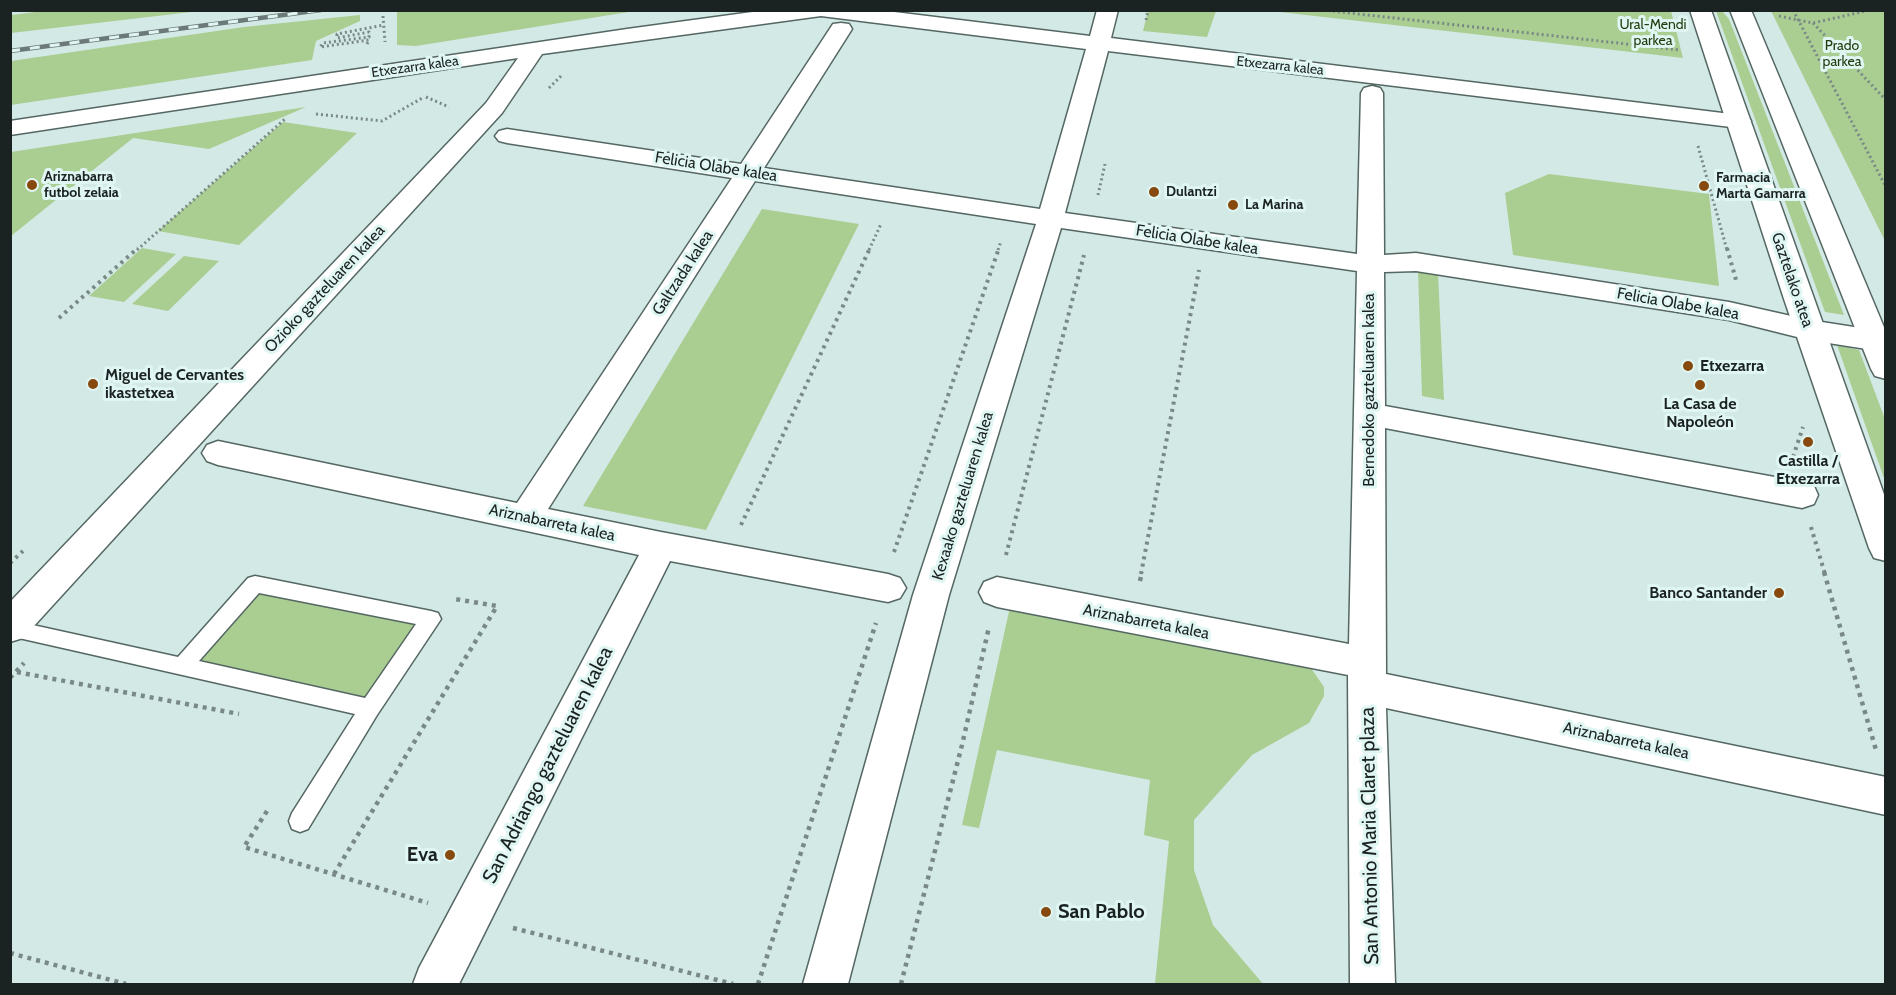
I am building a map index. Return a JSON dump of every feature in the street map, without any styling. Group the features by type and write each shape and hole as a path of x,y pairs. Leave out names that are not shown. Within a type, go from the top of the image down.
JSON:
{"street":[{"name":"Kexaako gazteluaren kalea","path":"825,984 932,596 1051,217 1108,10"},
{"name":"Gaztelako atea","path":"1700,10 1886,548"},
{"path":"1740,10 1880,341 1886,369"},
{"name":"Etxezarra kalea","path":"10,128 773,15 828,17 1098,45 1739,121"},
{"name":"Galtzada kalea","path":"525,517 748,172 828,17"},
{"name":"Ozioko gazteluaren kalea","path":"10,628 494,108 534,50"},
{"name":"Bernedoko gazteluaren kalea","path":"1367,675 1372,93"},
{"name":"Felicia Olabe kalea","path":"507,135 1204,242 1369,264 1416,262 1746,315 1809,330 1880,341"},
{"path":"1369,414 1802,495"},
{"name":"Ariznabarreta kalea","path":"218,453 661,546 888,588"},
{"name":"San Adriango gazteluaren kalea","path":"435,984 661,546"},
{"name":"Ariznabarreta kalea","path":"997,592 1132,620 1367,675 1882,778"},
{"name":"San Antonio Maria Claret plaza","path":"1367,675 1372,984"}],"lane":[{"path":"182,666 255,584 431,619 370,708 300,821"},
{"path":"10,628 370,708"}],"path":[{"path":"1323,10 1682,51"},
{"path":"1793,10 1886,187"},
{"path":"1773,15 1813,23 1869,10"},
{"path":"383,16 385,47"},
{"path":"1813,23 1886,100"},
{"path":"320,51 368,44 369,40 320,47 323,44 369,38 369,32 337,38 337,34 384,25"},
{"path":"1679,40 1694,132 1746,315"},
{"path":"362,50 374,48"},
{"path":"309,113 382,121 425,97"},
{"path":"59,318 273,128 291,116"},
{"path":"726,558 895,194"},
{"path":"758,984 888,588 895,548 1012,212"},
{"path":"1132,620 1204,242"},
{"path":"1800,416 1803,426 1792,460 1882,778"},
{"path":"901,984 962,745 997,592"},
{"path":"334,874 496,606 450,598"},
{"path":"16,672 249,716"},
{"path":"269,808 244,847 470,916 732,984"},
{"path":"10,953 126,984"}],"green space":[{"path":"397,10 635,11 416,46 397,45"},
{"path":"1148,10 1216,11 1207,37 1143,31"},
{"path":"44,11 200,11 11,33 11,15"},
{"name":"Ural-Mendi parkea","path":"1271,11 1671,11 1683,58 1666,56"},
{"path":"1716,11 1722,11 1729,19 1844,315 1825,312"},
{"name":"Prado parkea","path":"1771,11 1885,11 1885,241 1773,15"},
{"path":"360,15 360,21 316,41 312,60 11,105 11,61 244,27"},
{"path":"306,107 209,149 133,138 11,236 11,152"},
{"path":"283,122 357,133 239,245 158,231"},
{"path":"1549,174 1709,194 1719,286 1513,255 1505,193"},
{"path":"762,209 859,224 706,530 583,506"},
{"path":"142,248 176,254 124,302 89,296"},
{"path":"184,256 219,261 168,311 132,304"},
{"path":"1418,270 1438,273 1444,400 1422,396"},
{"path":"1837,345 1859,350 1885,419 1885,481"},
{"path":"255,584 431,619 370,708 182,666"},
{"path":"1010,607 1285,659 1311,668 1324,687 1324,696 1309,723 1252,755 1194,820 1194,870 1213,925 1263,984 1155,984 1169,841 1144,835 1150,780 997,750 979,828 962,825"}],"railway":[{"path":"10,51 321,10"}],"place":[{"name":"Ariznabarra futbol zelaia","path":"32,185"},
{"name":"Farmacia Marta Gamarra","path":"1704,186"},
{"name":"Dulantzi","path":"1154,192"},
{"name":"La Marina","path":"1233,205"},
{"name":"Etxezarra","path":"1688,366"},
{"name":"Miguel de Cervantes ikastetxea","path":"93,384"},
{"name":"La Casa de Napoleón","path":"1700,385"},
{"name":"Castilla / Etxezarra","path":"1808,442"},
{"name":"Banco Santander","path":"1779,593"},
{"name":"Eva","path":"450,855"},
{"name":"San Pablo","path":"1046,912"}]}
